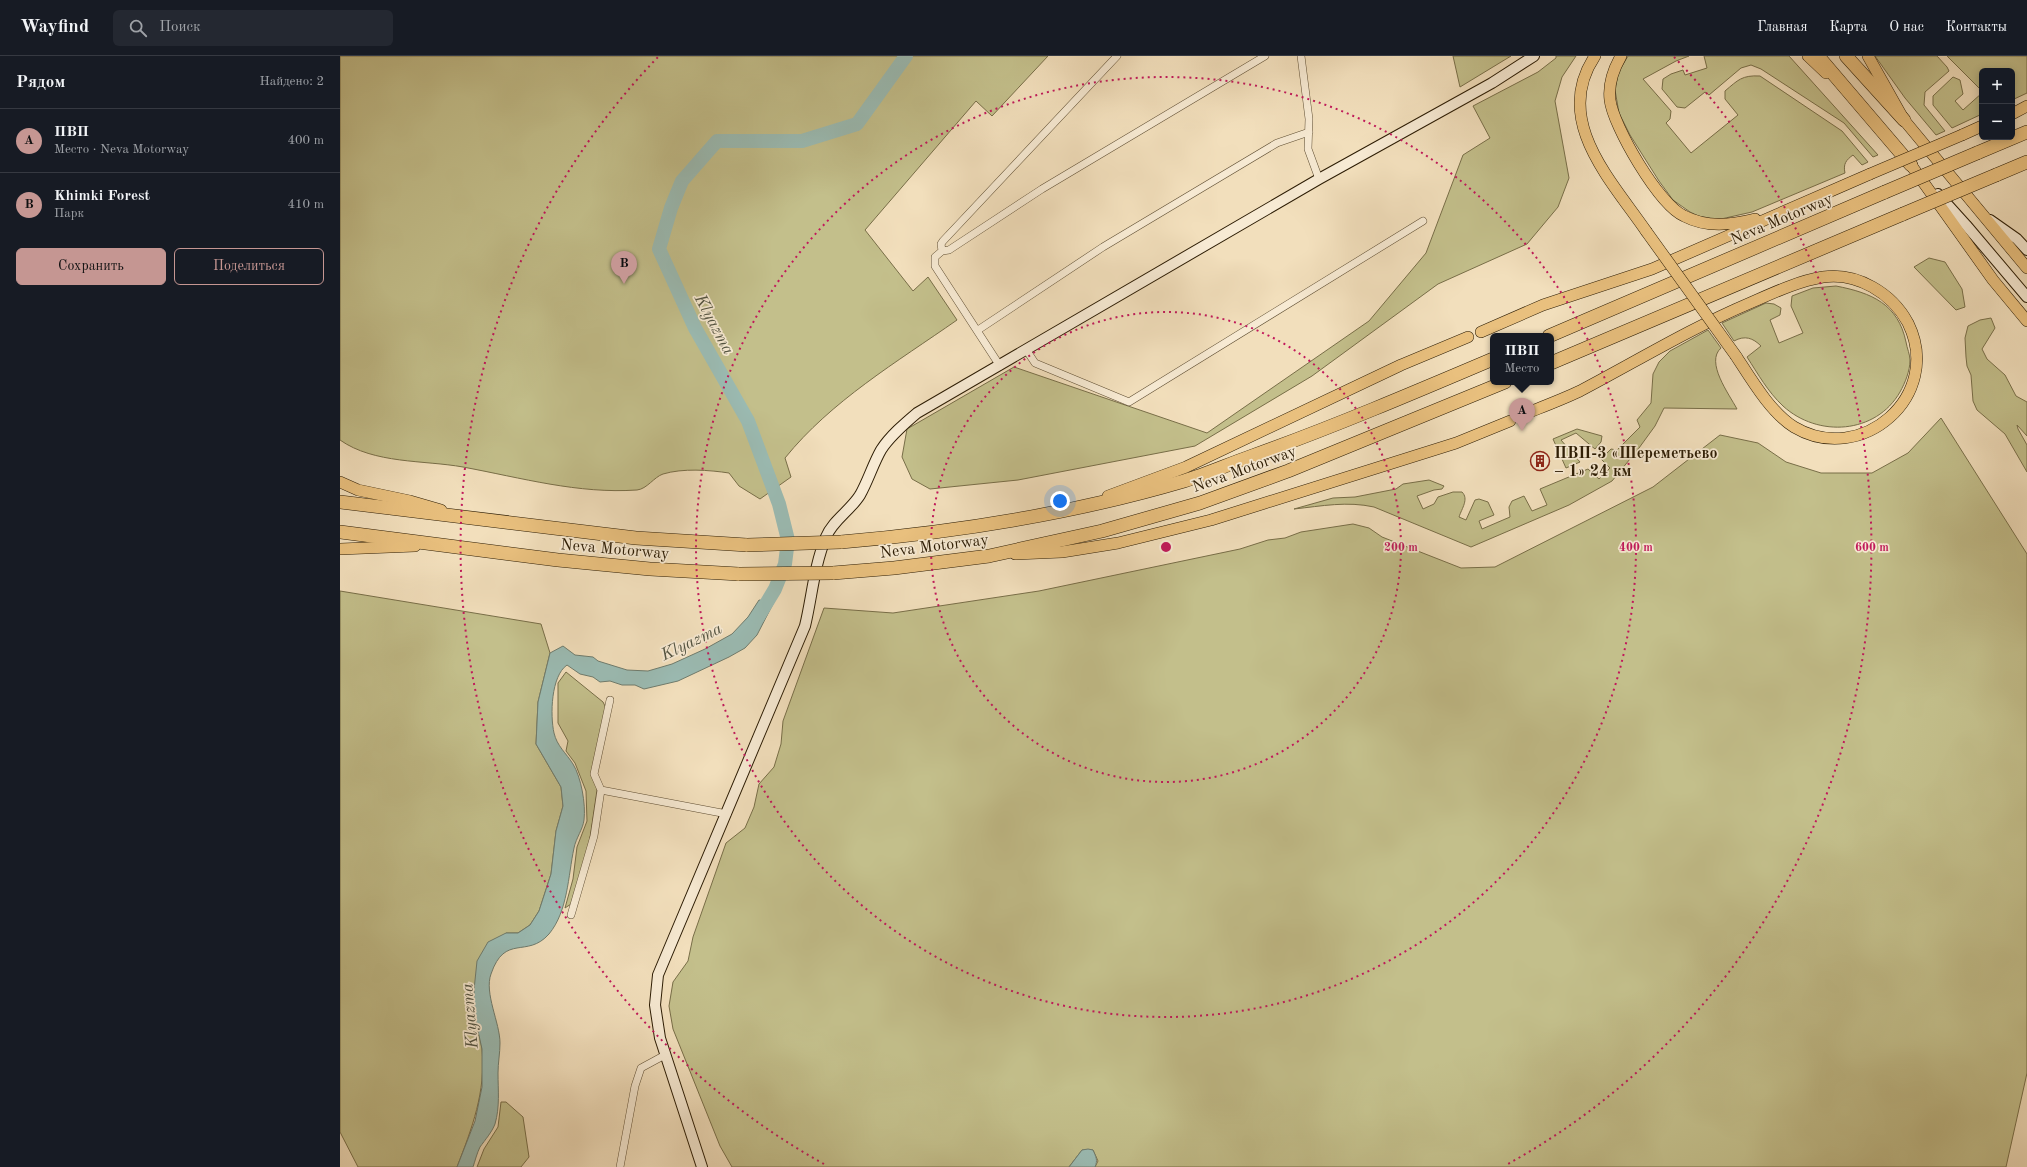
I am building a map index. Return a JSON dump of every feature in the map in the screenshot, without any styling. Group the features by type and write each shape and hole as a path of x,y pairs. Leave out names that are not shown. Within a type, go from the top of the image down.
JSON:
{"highway":[{"path":"1818,56 1910,165"},
{"path":"1846,56 1904,120"},
{"name":"Neva Motorway","path":"1554,334 2027,132"},
{"path":"1554,362 2027,162"},
{"name":"Neva Motorway","path":"340,502 636,538 747,545 841,542 912,536 1070,510 1186,480 1347,420 1490,360"},
{"name":"Neva Motorway","path":"340,532 573,562 650,570 739,574 833,573 894,568 989,556 1102,531 1200,503 1288,471 1498,385"}],"main road":[{"path":"1522,415 1578,392 1719,316 1798,284 1824,277 1846,277 1868,284 1880,291 1903,314 1911,331 1917,364 1915,380 1906,400 1891,417 1876,428 1857,436 1825,438 1794,427 1780,415 1763,395 1736,356 1646,231 1590,146 1581,122 1578,105 1580,89 1584,76 1595,56"},
{"path":"1621,56 1614,68 1610,82 1609,98 1612,112 1626,141 1658,191 1669,205 1682,216 1707,224 1726,225 1779,214"},
{"path":"1808,56 1847,92"},
{"path":"1868,56 1904,120 2027,268"},
{"path":"2015,112 2027,106"},
{"path":"1481,332 1543,306 1652,269 1979,127"},
{"path":"1910,165 1993,280 2027,321"},
{"path":"1070,510 1186,466 1401,365 1468,337"},
{"path":"989,556 1062,552 1104,545 1211,520 1456,443 1510,421"},
{"path":"340,482 358,490 410,500 462,517"},
{"path":"340,549 440,545"}],"street":[{"path":"942,251 941,244 943,241 1117,56"},
{"path":"1000,366 935,266 935,257 942,251 949,250 1042,189 1265,56"},
{"path":"1301,56 1309,119 1308,149 1319,179"},
{"path":"702,1167 660,1038 655,1005 658,975 727,814 804,626 811,601 814,577 826,537 834,523 860,495 881,450 897,430 917,413 1027,351 1319,179 1492,83 1534,56"},
{"path":"978,330 1103,247 1277,144 1309,132"},
{"path":"1910,165 1966,225 2027,297"},
{"path":"1984,215 2017,239 2027,250"},
{"path":"1027,351 1035,363 1129,402 1423,221"},
{"path":"571,915 594,836 600,790 594,774 610,700"},
{"path":"600,790 727,814"},
{"path":"620,1167 635,1086 641,1068 665,1055"}],"shaded area":[{"path":"340,56 1048,56 992,116 976,101 865,230 913,291 928,277 957,320 866,383 823,418 803,437 785,458 791,477 760,499 739,486 729,473 705,470 671,472 663,474 644,488 637,490 593,490 550,484 463,467 384,457 353,448 340,440"},
{"path":"1453,56 1511,56 1460,87"},
{"path":"1556,56 1576,56 1562,77 1555,101 1569,178 1558,207 1527,244 1438,284 1312,376 1195,446 1018,480 930,489 912,479 902,457 907,429 1014,367 1207,433 1369,321 1426,253 1463,155 1490,138 1473,106 1538,72 1556,58"},
{"path":"1628,56 1689,56 1676,61 1643,79 1671,111 1670,119 1666,123 1691,153 1738,115 1725,99 1725,91 1744,77 1760,76 1842,131 1868,162 1862,165 1853,155 1846,162 1844,167 1845,173 1752,212 1721,219 1703,218 1690,212 1673,200 1630,135 1619,113 1615,90 1618,73"},
{"path":"1704,56 1789,56 1878,155 1873,157 1844,123 1761,69 1751,65 1741,68 1709,95 1705,92 1685,108 1677,107 1662,89 1663,79 1671,74 1683,70 1685,75 1707,68"},
{"path":"1875,56 1937,56 1949,71 1925,92 1924,105 1945,131 1936,135 1905,98"},
{"path":"1947,56 2027,56 2027,93 2015,99 2015,68 1979,68 1979,88"},
{"path":"1953,77 1960,80 1963,94 1955,101 1963,110 1979,96 1979,115 1952,128 1933,105 1933,96"},
{"path":"1929,258 1945,262 1962,289 1965,307 1956,310 1914,267"},
{"path":"1836,286 1861,292 1882,302 1890,309 1897,318 1902,329 1910,358 1910,364 1905,381 1900,392 1890,406 1877,416 1862,423 1846,427 1829,427 1813,423 1797,416 1783,406 1768,389 1747,357 1761,346 1749,338 1742,338 1734,341 1722,323 1766,303 1774,304 1781,308 1780,315 1770,320 1779,343 1803,333 1791,306 1792,296 1813,288"},
{"path":"1991,318 1995,328 1982,349 1987,359 2005,375 2016,396 2027,402 2027,436 2017,425 2027,445 2027,472 2005,434 1977,410 1973,401 1971,375 1967,366 1965,338 1968,326 1980,320"},
{"path":"1708,330 1721,348 1717,354 1717,369 1724,387 1737,409 1664,408 1655,426 1612,481 1569,505 1471,547 1374,507 1344,504 1294,509 1333,498 1355,497 1396,489 1403,484 1429,480 1444,486 1442,489 1417,496 1423,509 1434,504 1438,497 1453,492 1462,492 1465,501 1459,517 1466,520 1475,500 1479,499 1488,502 1494,515 1479,521 1482,529 1510,517 1509,507 1512,501 1524,496 1532,511 1547,505 1540,489 1588,469 1599,479 1610,468 1601,459 1611,449 1617,450 1640,427 1637,420 1651,403 1653,374 1659,362 1670,351"},
{"path":"1941,418 2027,554 2027,1073 2006,1167 1095,1167 1098,1161 1093,1150 1082,1150 1069,1167 732,1167 720,1146 673,1029 669,1006 673,982 688,961 693,937 726,843 745,828 754,807 759,784 774,767 781,744 783,721 824,608 893,613 1039,591 1240,549 1268,540 1285,538 1301,532 1353,524 1369,528 1382,537 1461,568 1495,567 1653,487 1720,435 1758,443 1786,462 1821,473 1872,473 1908,453"},
{"path":"1577,429 1602,436 1601,442 1595,449 1576,433 1561,440 1580,462 1566,468 1553,439"},
{"path":"340,591 541,624 550,653 538,702 536,744 561,787 563,806 556,831 551,874 539,911 530,925 518,933 506,933 474,989 472,1002 482,1049 482,1080 473,1124 457,1167 358,1167 340,1132"},
{"path":"566,672 603,702 606,708 593,770 597,790 588,851 571,904 565,908 573,879 577,847 587,821 586,791 575,763 566,751 568,741 558,723 558,683"},
{"path":"501,1102 506,1102 523,1117 529,1157 521,1167 477,1167 484,1149 498,1127"}],"water":[{"path":"759,600 774,602 757,635 745,648 678,681 644,689 635,685 622,685 610,681 600,682 593,677 580,674 567,665 562,670 553,696 552,716 554,733 557,742 576,769 581,783 584,799 583,823 574,848 564,904 555,925 549,934 541,941 533,945 510,950 503,954 491,974 489,990 498,1026 500,1043 497,1118 492,1130 480,1147 473,1167 457,1167 475,1121 482,1087 482,1049 474,1013 474,990 477,961 488,942 506,933 518,933 530,925 539,911 551,874 556,831 563,806 561,787 536,744 538,702 550,653 563,646 575,655 593,657 598,661 627,670 648,671 672,664 705,649 732,634 748,617"},
{"path":"1082,1150 1093,1150 1095,1155 1095,1167 1069,1167"}],"waterway":[{"name":"Klyazma","path":"758,617 775,589 785,564 788,540 779,504 748,421 695,328 659,249 671,208 682,181 717,141 802,141 857,124 906,56"}],"place":[{"name":"Khimki Forest","path":"624,284"},
{"name":"ПВП","path":"1522,431"},
{"name":"ПВП-3 «Шереметьево – 1» 24 км","path":"1540,461"}]}
